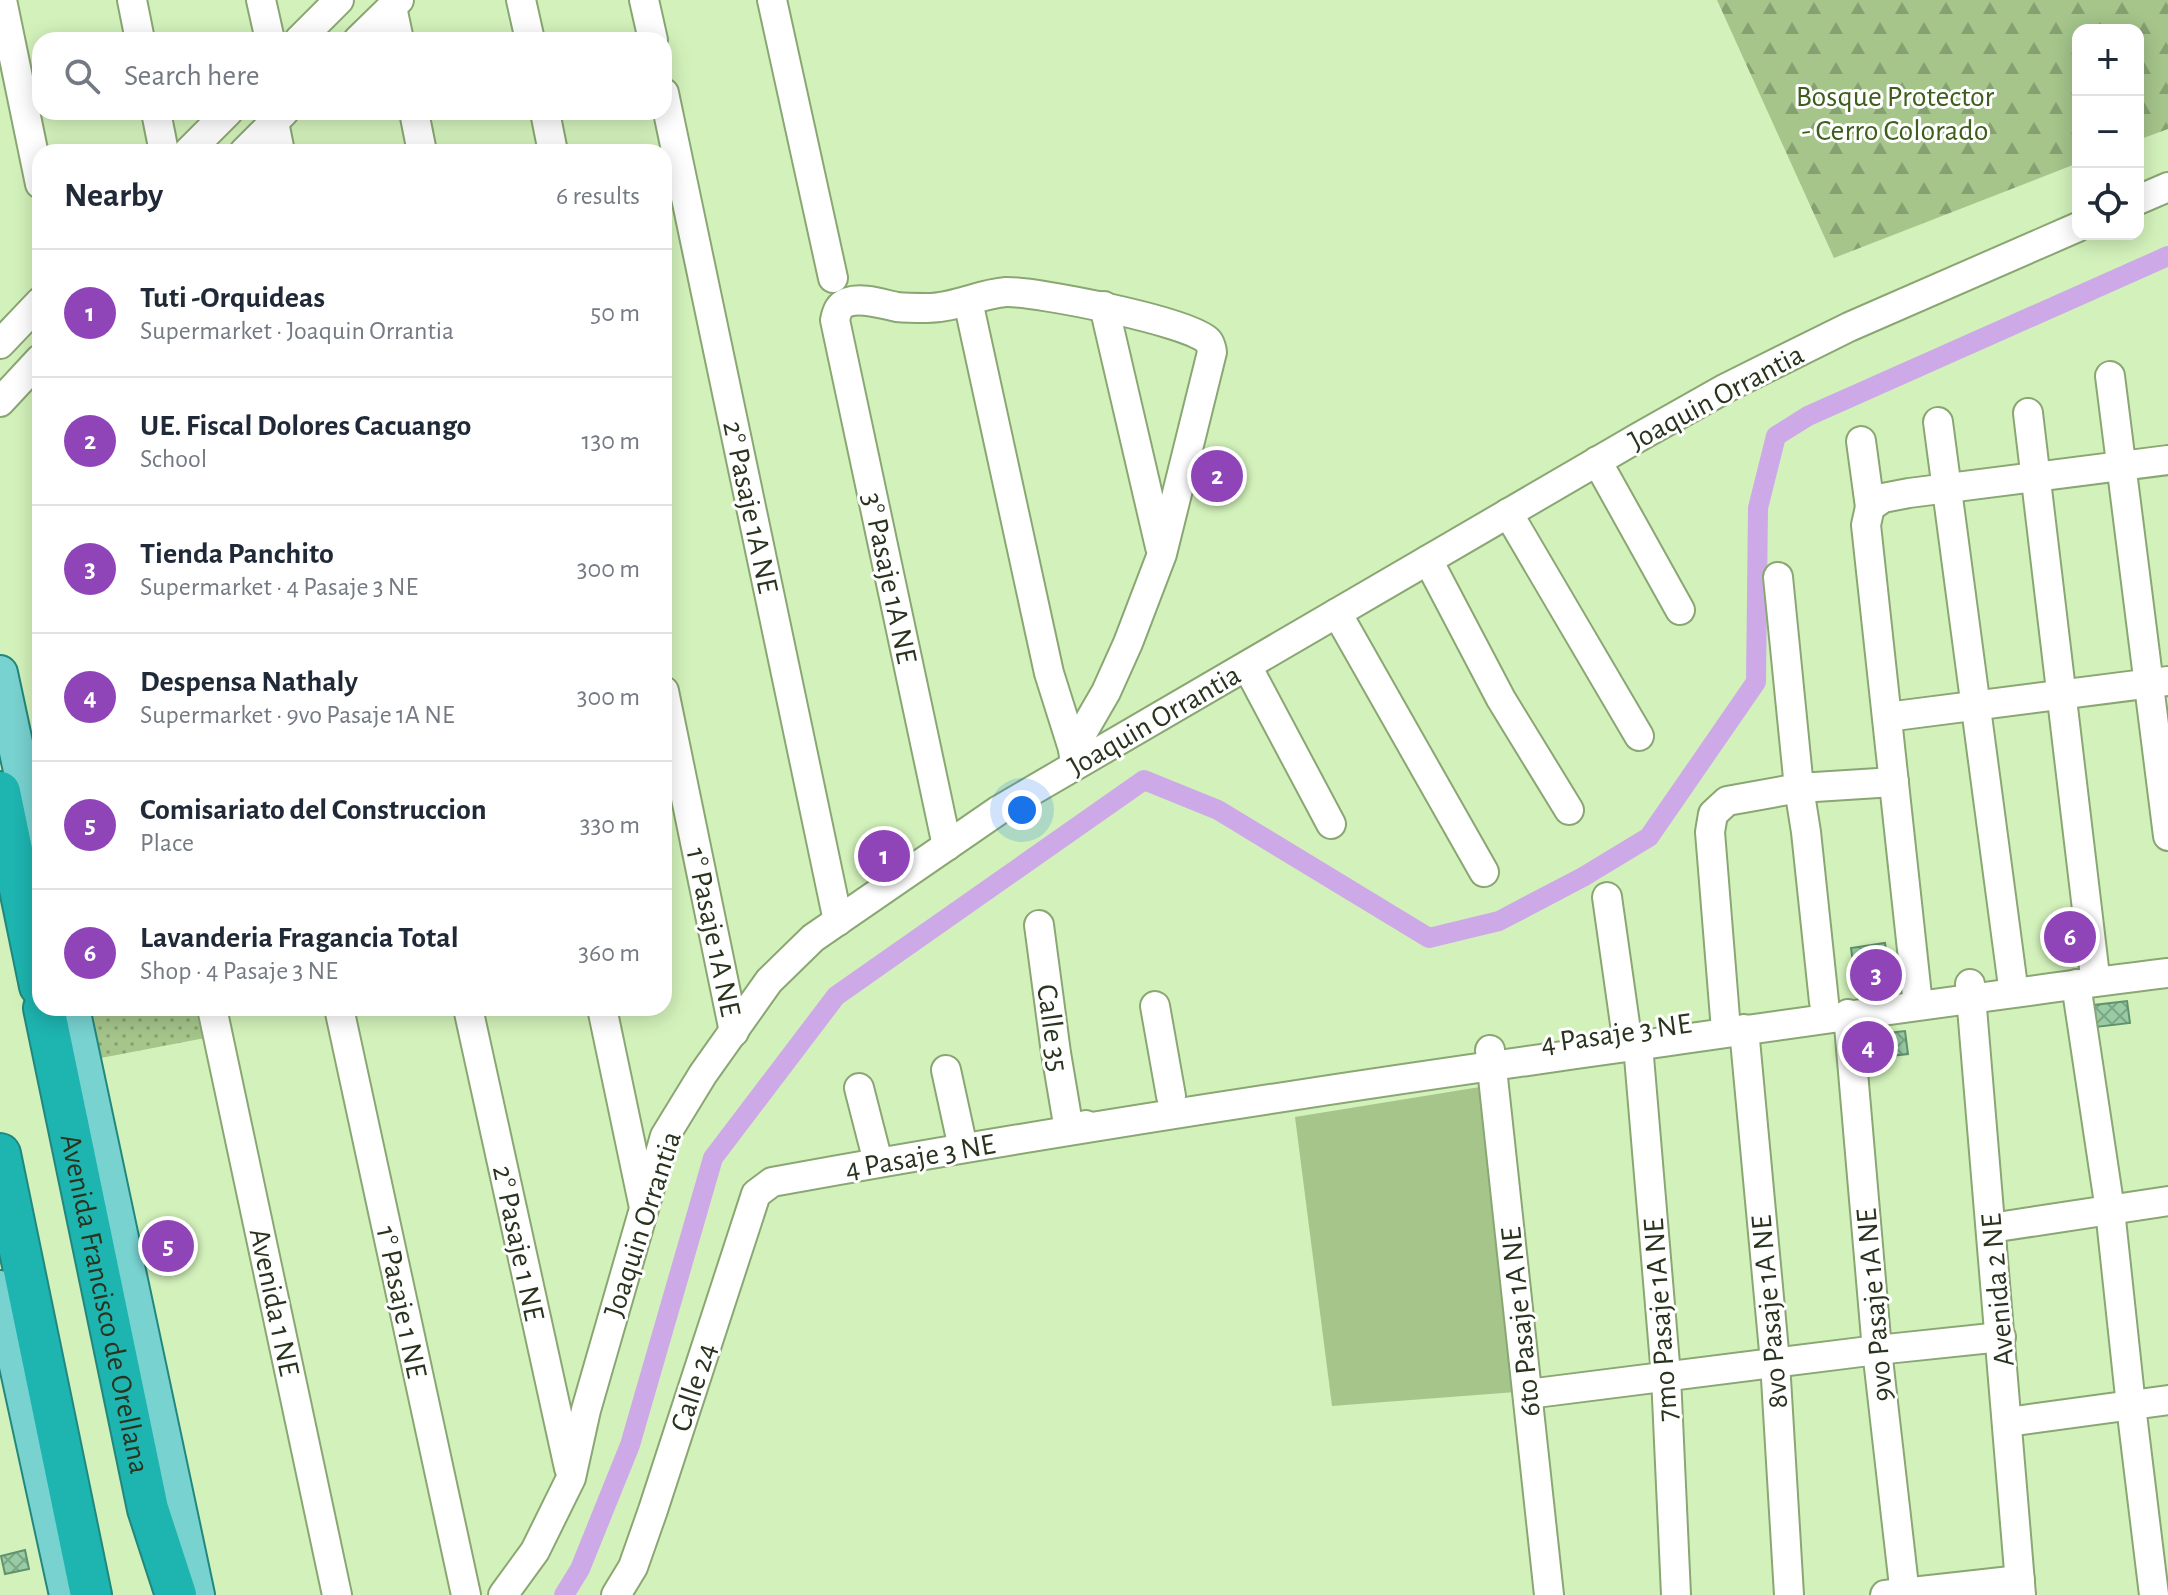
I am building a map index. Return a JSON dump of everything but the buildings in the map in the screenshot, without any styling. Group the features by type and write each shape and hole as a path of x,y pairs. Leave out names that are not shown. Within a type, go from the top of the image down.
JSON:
{"highway":[{"path":"0,792 32,947"},
{"name":"Avenida Francisco de Orellana","path":"46,1016 148,1509 176,1595"},
{"path":"0,1154 91,1595"}],"main road":[{"path":"0,673 32,822"},
{"name":"Avenida Francisco de Orellana","path":"74,1016 197,1595"},
{"path":"0,1288 67,1595"}],"street":[{"path":"2,0 32,145"},
{"path":"132,0 138,32"},
{"path":"261,0 268,32"},
{"path":"307,32 339,0"},
{"path":"521,0 528,32"},
{"path":"644,0 651,32"},
{"path":"772,0 833,278"},
{"path":"366,32 395,4"},
{"path":"395,4 398,32"},
{"path":"158,120 162,144"},
{"path":"196,144 220,120"},
{"path":"252,144 276,120"},
{"path":"279,120 280,144"},
{"path":"416,120 420,144"},
{"path":"547,120 551,144"},
{"name":"2° Pasaje 1A NE","path":"670,120 838,921"},
{"path":"2144,197 2168,187"},
{"name":"Joaquin Orrantia","path":"503,1595 535,1551 571,1478 586,1410 665,1136 703,1074 769,981 813,938 1074,757 1247,666 1726,388 1849,327 2072,230"},
{"path":"1020,292 1104,306 1199,334 1209,342 1212,352 1162,554 1128,643 1074,757 1049,673 968,301 989,294 1020,292"},
{"name":"3° Pasaje 1A NE","path":"947,846 835,320 837,310 843,303 854,300 931,308 968,301"},
{"path":"1104,306 1162,554"},
{"path":"0,344 32,310"},
{"path":"0,402 32,368"},
{"path":"2110,376 2158,682 2168,836"},
{"path":"2028,413 2062,694 2085,976 2154,1595"},
{"path":"1938,422 2012,979"},
{"path":"1861,441 1870,507 1866,525 1917,998"},
{"path":"1870,507 1883,498 2168,460"},
{"path":"1597,461 1680,610"},
{"path":"1508,513 1639,736"},
{"path":"1428,560 1501,699 1569,810"},
{"name":"9vo Pasaje 1A NE","path":"1778,577 1799,788 1836,1008 1877,1350 1898,1594"},
{"path":"1337,613 1484,872"},
{"path":"1247,666 1331,824"},
{"path":"1887,717 2158,682"},
{"name":"1° Pasaje 1A NE","path":"672,730 734,1032"},
{"path":"1799,788 1894,782"},
{"name":"8vo Pasaje 1A NE","path":"1789,1595 1775,1362 1710,832 1713,814 1727,801 1799,788"},
{"name":"7mo Pasaje 1A NE","path":"1607,897 1632,1038 1666,1376 1676,1595"},
{"name":"Calle 35","path":"1039,925 1069,1130"},
{"name":"4 Pasaje 3 NE","path":"1069,1130 1171,1096 1491,1058 2085,976 2168,958"},
{"name":"4 Pasaje 3 NE","path":"1971,991 2012,979 2168,973"},
{"name":"Avenida 2 NE","path":"1971,991 2020,1587"},
{"path":"1155,1006 1171,1096"},
{"name":"Avenida 1 NE","path":"214,1016 337,1595"},
{"name":"1° Pasaje 1 NE","path":"341,1016 466,1595"},
{"name":"2° Pasaje 1 NE","path":"470,1016 571,1478"},
{"path":"604,1016 644,1208"},
{"name":"4 Pasaje 3 NE","path":"772,1182 1491,1058"},
{"name":"6to Pasaje 1A NE","path":"1491,1058 1549,1595"},
{"path":"946,1070 963,1148"},
{"path":"859,1088 878,1162"},
{"name":"Calle 24","path":"616,1595 633,1567 653,1510 756,1194 772,1182"},
{"path":"1991,1228 2168,1201"},
{"path":"1528,1394 2001,1337"},
{"path":"2008,1422 2168,1400"},
{"path":"1898,1594 2020,1587"}],"green space":[{"name":"Bosque Protector - Cerro Colorado","path":"1717,0 2168,0 2168,129 2144,138 2144,24 2072,24 2072,165 1834,258"},
{"path":"93,1016 201,1016 205,1038 101,1058"},
{"path":"1486,1086 1516,1392 1332,1406 1295,1117"}],"waterway":[{"path":"564,1595 580,1569 630,1445 713,1158 836,996 1144,780 1218,810 1429,938 1499,921 1583,877 1649,837 1756,682 1758,508 1776,436 1808,416 2168,256"}],"place":[{"name":"UE. Fiscal Dolores Cacuango","path":"1217,476"},
{"name":"Tuti -Orquideas","path":"884,856"},
{"name":"Lavanderia Fragancia Total","path":"2070,937"},
{"name":"Tienda Panchito","path":"1876,975"},
{"name":"Despensa Nathaly","path":"1868,1047"},
{"name":"Comisariato del Construccion","path":"168,1246"}]}
